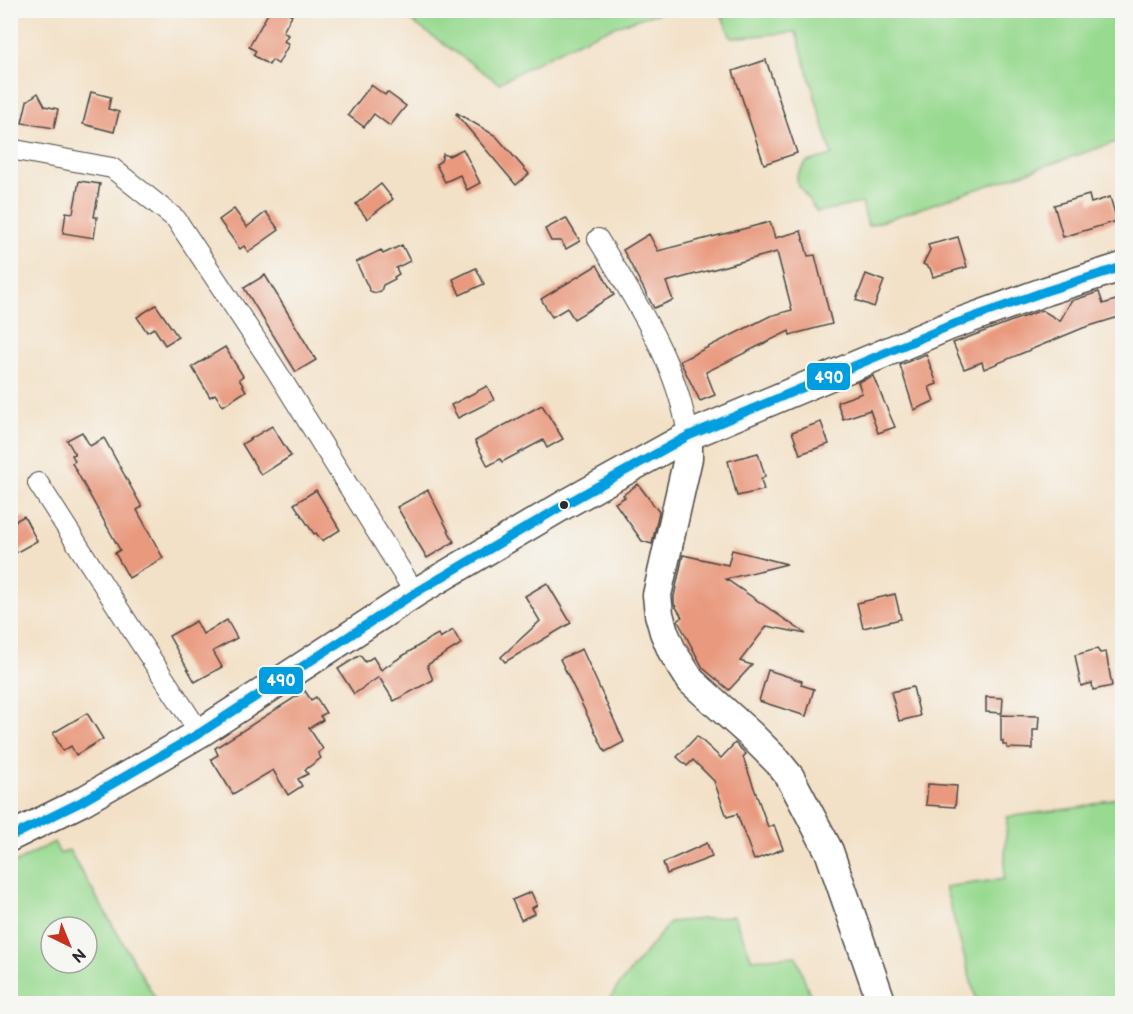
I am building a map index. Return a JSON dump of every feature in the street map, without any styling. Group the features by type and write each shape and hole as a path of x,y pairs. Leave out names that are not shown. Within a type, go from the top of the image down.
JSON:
{"street":[{"path":"10,149 112,168 176,219 276,370 415,593"},
{"path":"598,239 636,302 667,363 685,411 688,458 657,595 664,632 672,651 691,681 750,734 790,777 829,851 882,1004"},
{"path":"10,837 81,801 200,733 415,593 688,436 949,326 1046,291 1122,267"},
{"path":"38,483 200,733"}],"green space":[{"path":"397,11 668,11 602,32 560,50 499,83"},
{"path":"720,11 1122,11 1122,140 868,226 862,203 817,212 797,183 797,175 807,162 832,155 796,32 731,38"},
{"path":"1122,796 1122,1003 977,1003 945,887 1004,879 1007,817 1083,807"},
{"path":"54,842 60,854 69,850 158,1003 11,1003 11,865"},
{"path":"734,916 752,959 796,956 813,1003 608,1003 616,989 670,922"}],"building":[{"path":"270,10 284,10 292,15 283,32 288,35 284,41 289,44 278,64 272,60 269,65 253,55 256,51 249,47"},
{"path":"766,60 797,153 764,164 733,71"},
{"path":"371,85 385,95 387,92 406,106 390,126 374,114 364,127 348,115"},
{"path":"91,92 111,97 108,109 119,112 114,132 83,124"},
{"path":"38,93 45,106 58,109 54,128 22,123 27,101"},
{"path":"457,113 496,136 529,174 516,185"},
{"path":"463,149 480,183 467,190 460,175 445,182 436,164 441,161 443,154 449,156"},
{"path":"79,181 100,184 94,217 97,217 94,238 63,233 66,212 73,213"},
{"path":"381,184 393,199 367,219 356,204"},
{"path":"1089,195 1091,203 1110,197 1117,221 1063,237 1054,205"},
{"path":"234,209 247,227 266,212 279,230 248,252 244,246 240,249 219,220"},
{"path":"566,218 580,241 566,249 561,241 551,241 545,229"},
{"path":"770,222 775,238 801,231 808,256 815,255 832,324 790,335 789,331 706,372 715,395 700,401 680,361 770,316 792,310 777,252 666,282 673,300 654,308 623,250 649,234 658,251"},
{"path":"958,237 967,267 933,277 930,268 923,264 930,250 928,245"},
{"path":"402,245 410,261 396,268 399,274 394,277 395,279 383,285 381,291 375,293 370,291 356,262 381,250 383,254"},
{"path":"597,265 614,295 574,319 567,308 552,317 541,299"},
{"path":"476,268 484,284 460,295 453,279"},
{"path":"866,274 884,281 874,307 856,300"},
{"path":"265,275 316,360 296,372 244,288"},
{"path":"1099,292 1103,304 1119,299 1122,316 1083,328 984,369 982,362 964,369 953,343 1042,310 1060,321 1071,301"},
{"path":"156,305 178,337 165,345 154,328 147,332 137,317"},
{"path":"225,347 243,376 239,379 246,391 223,406 215,394 210,397 192,367"},
{"path":"926,354 937,384 929,387 934,401 914,410 900,365"},
{"path":"873,376 895,427 878,433 870,410 843,419 837,402 862,393 858,382"},
{"path":"487,386 494,400 458,418 451,405"},
{"path":"542,405 563,439 547,448 543,440 502,462 500,459 488,466 475,441"},
{"path":"821,422 829,444 800,454 792,432"},
{"path":"272,426 291,456 261,475 242,444"},
{"path":"82,432 90,446 104,438 142,507 137,510 163,558 129,578 115,553 120,550 72,463 75,461 72,455 75,454 67,440"},
{"path":"758,453 765,476 761,480 764,490 737,496 728,461"},
{"path":"638,484 659,512 652,544 642,541 615,503"},
{"path":"316,490 340,530 322,541 316,533 314,534 294,504"},
{"path":"428,490 454,542 427,558 397,507"},
{"path":"24,516 37,541 10,556 10,524"},
{"path":"732,550 787,564 726,579 806,634 767,626 740,661 752,665 729,690 703,668 678,621 682,617 674,604 674,596 683,555 728,565"},
{"path":"547,583 571,623 505,662 501,657 540,621 525,596"},
{"path":"895,594 901,619 863,628 857,603"},
{"path":"227,620 237,638 213,651 222,667 195,682 169,636 196,621 203,634"},
{"path":"453,630 461,644 427,665 433,680 394,701 379,677 354,694 338,669 360,655 365,662 373,657 381,670 438,634 440,638"},
{"path":"582,649 624,742 605,752 560,659"},
{"path":"1097,649 1100,653 1106,652 1112,686 1093,690 1092,683 1081,686 1075,655"},
{"path":"768,670 802,681 801,685 814,689 806,716 759,701"},
{"path":"913,687 920,716 899,721 891,692"},
{"path":"305,691 311,700 316,697 326,713 320,716 323,720 309,728 323,749 318,753 321,758 305,770 308,774 298,779 302,786 288,795 273,770 233,794 211,759 218,755 215,748"},
{"path":"986,697 1003,698 1002,713 986,712"},
{"path":"87,713 103,739 76,755 71,746 63,751 53,733"},
{"path":"1001,715 1039,716 1038,730 1033,730 1033,749 1007,748 1007,745 1003,745"},
{"path":"697,736 721,758 735,743 746,754 743,757 768,827 774,825 783,849 754,860 737,814 727,817 714,781 693,760 687,766 677,757"},
{"path":"928,784 957,786 955,807 926,805"},
{"path":"707,843 712,857 667,874 663,863"},
{"path":"531,892 537,905 532,908 535,913 521,920 512,900"}],"transit line":[{"name":"490","path":"10,837 81,802 200,733 415,593 564,505 688,436 949,326 1046,291 1122,267"}]}
